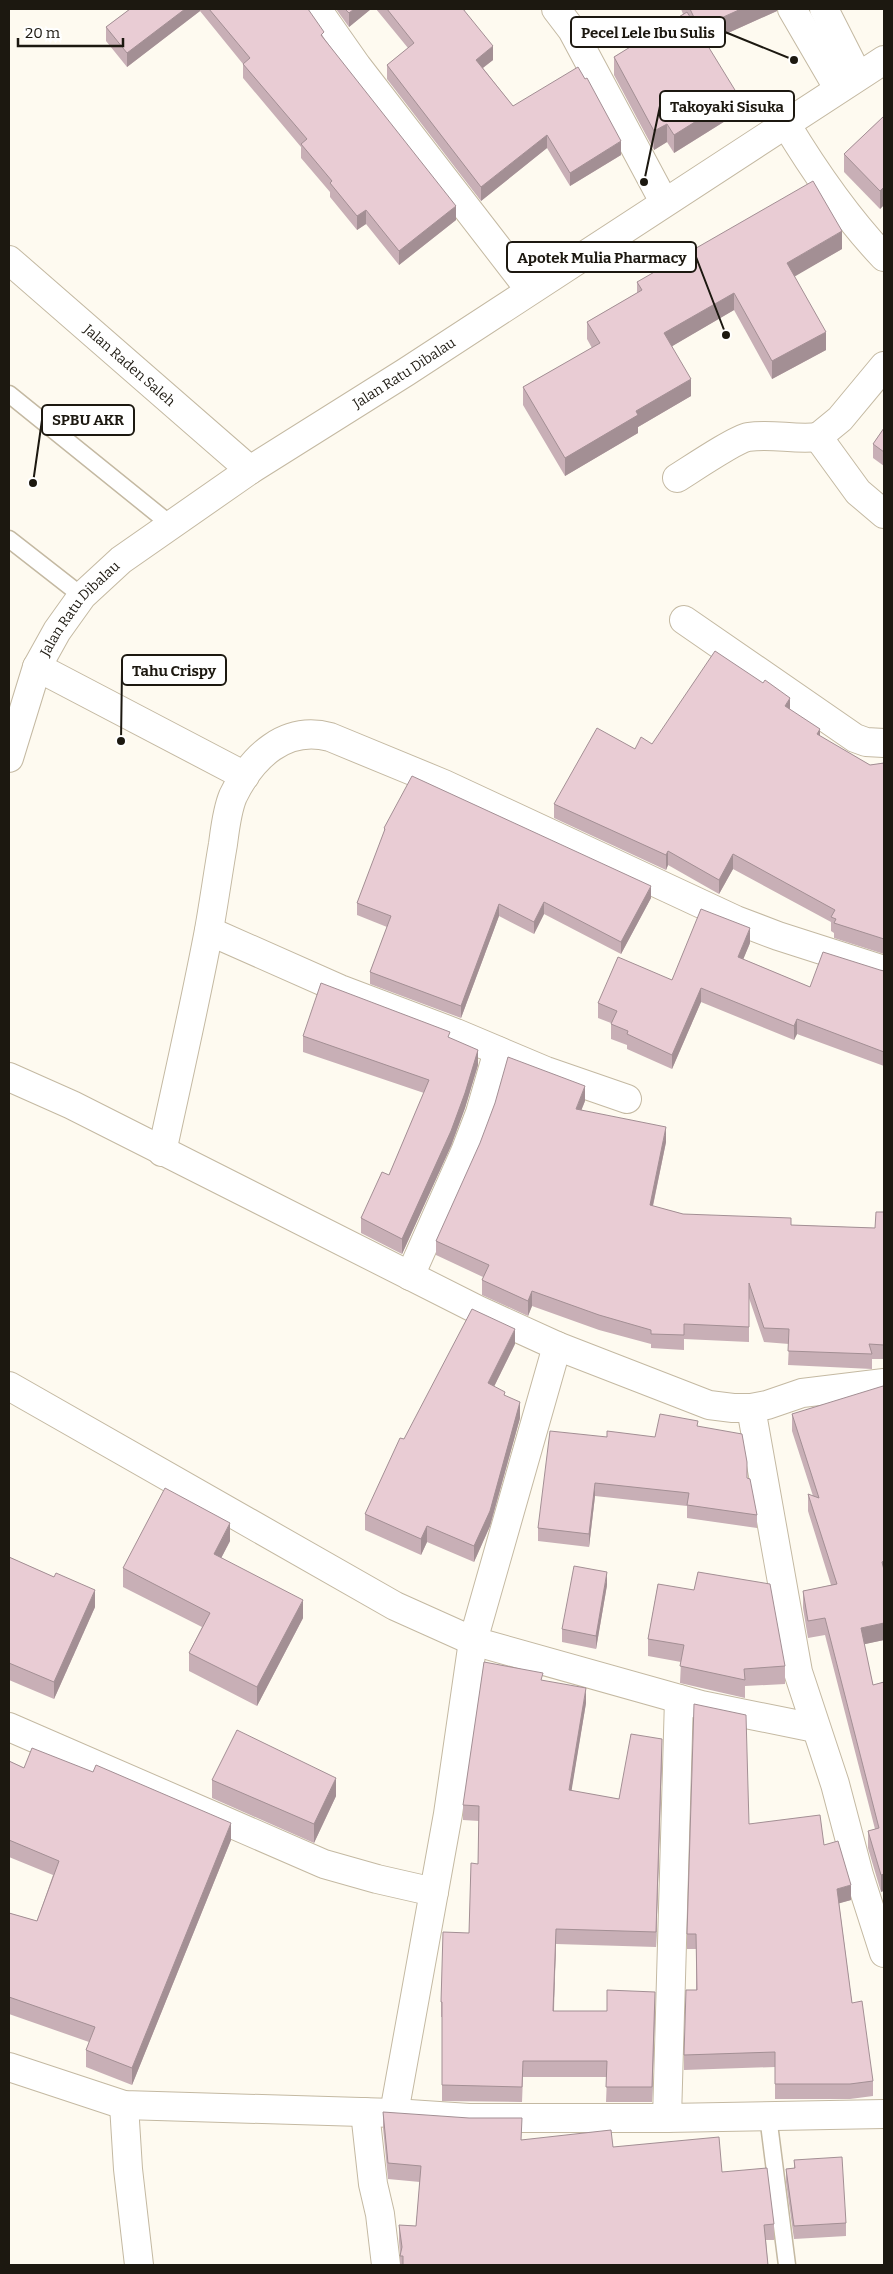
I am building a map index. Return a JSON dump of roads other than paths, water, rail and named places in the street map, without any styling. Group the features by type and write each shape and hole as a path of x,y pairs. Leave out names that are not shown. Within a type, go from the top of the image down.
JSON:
{"street":[{"path":"317,9 357,66 530,290"},
{"path":"556,9 572,30 664,202"},
{"path":"792,9 848,82"},
{"path":"824,9 848,82"},
{"name":"Jalan Ratu Dibalau","path":"9,758 38,667 57,631 82,596 122,560 170,524 250,470 406,372 884,60"},
{"path":"786,124 813,169 854,224 884,257"},
{"name":"Jalan Raden Saleh","path":"9,260 250,470"},
{"path":"677,478 746,437 773,435 802,439 818,437 840,419 884,366"},
{"path":"818,437 858,492 884,514"},
{"path":"684,620 855,738 866,742 884,743"},
{"path":"38,667 245,776"},
{"path":"162,1152 209,931 225,828 233,797 245,776 263,754 280,741 299,734 317,734 330,737 444,784 736,920 778,936 884,970"},
{"path":"209,931 340,989 546,1071 627,1099"},
{"path":"410,1276 465,1152 480,1113 498,1051"},
{"path":"9,1077 72,1105 410,1276 557,1346 709,1405 752,1408 802,1393 884,1383"},
{"path":"394,2113 448,1814 473,1641 557,1346"},
{"path":"9,1386 395,1606 473,1641 678,1700 815,1728"},
{"path":"752,1408 798,1672 835,1784 859,1875 884,1953"},
{"path":"668,2118 678,1700"},
{"path":"9,1727 324,1864 434,1892"},
{"path":"9,2067 124,2104 394,2113 469,2118 668,2118 884,2114"},
{"path":"124,2104 128,2169 139,2265"},
{"path":"365,2112 386,2265"}],"lane":[{"path":"9,394 170,524"},
{"path":"9,539 82,596"},
{"path":"768,2116 786,2265"}],"place":[{"name":"Pecel Lele Ibu Sulis","path":"794,60"},
{"name":"Takoyaki Sisuka","path":"644,182"},
{"name":"Apotek Mulia Pharmacy","path":"726,335"},
{"name":"SPBU AKR","path":"33,483"},
{"name":"Tahu Crispy","path":"121,741"}]}
